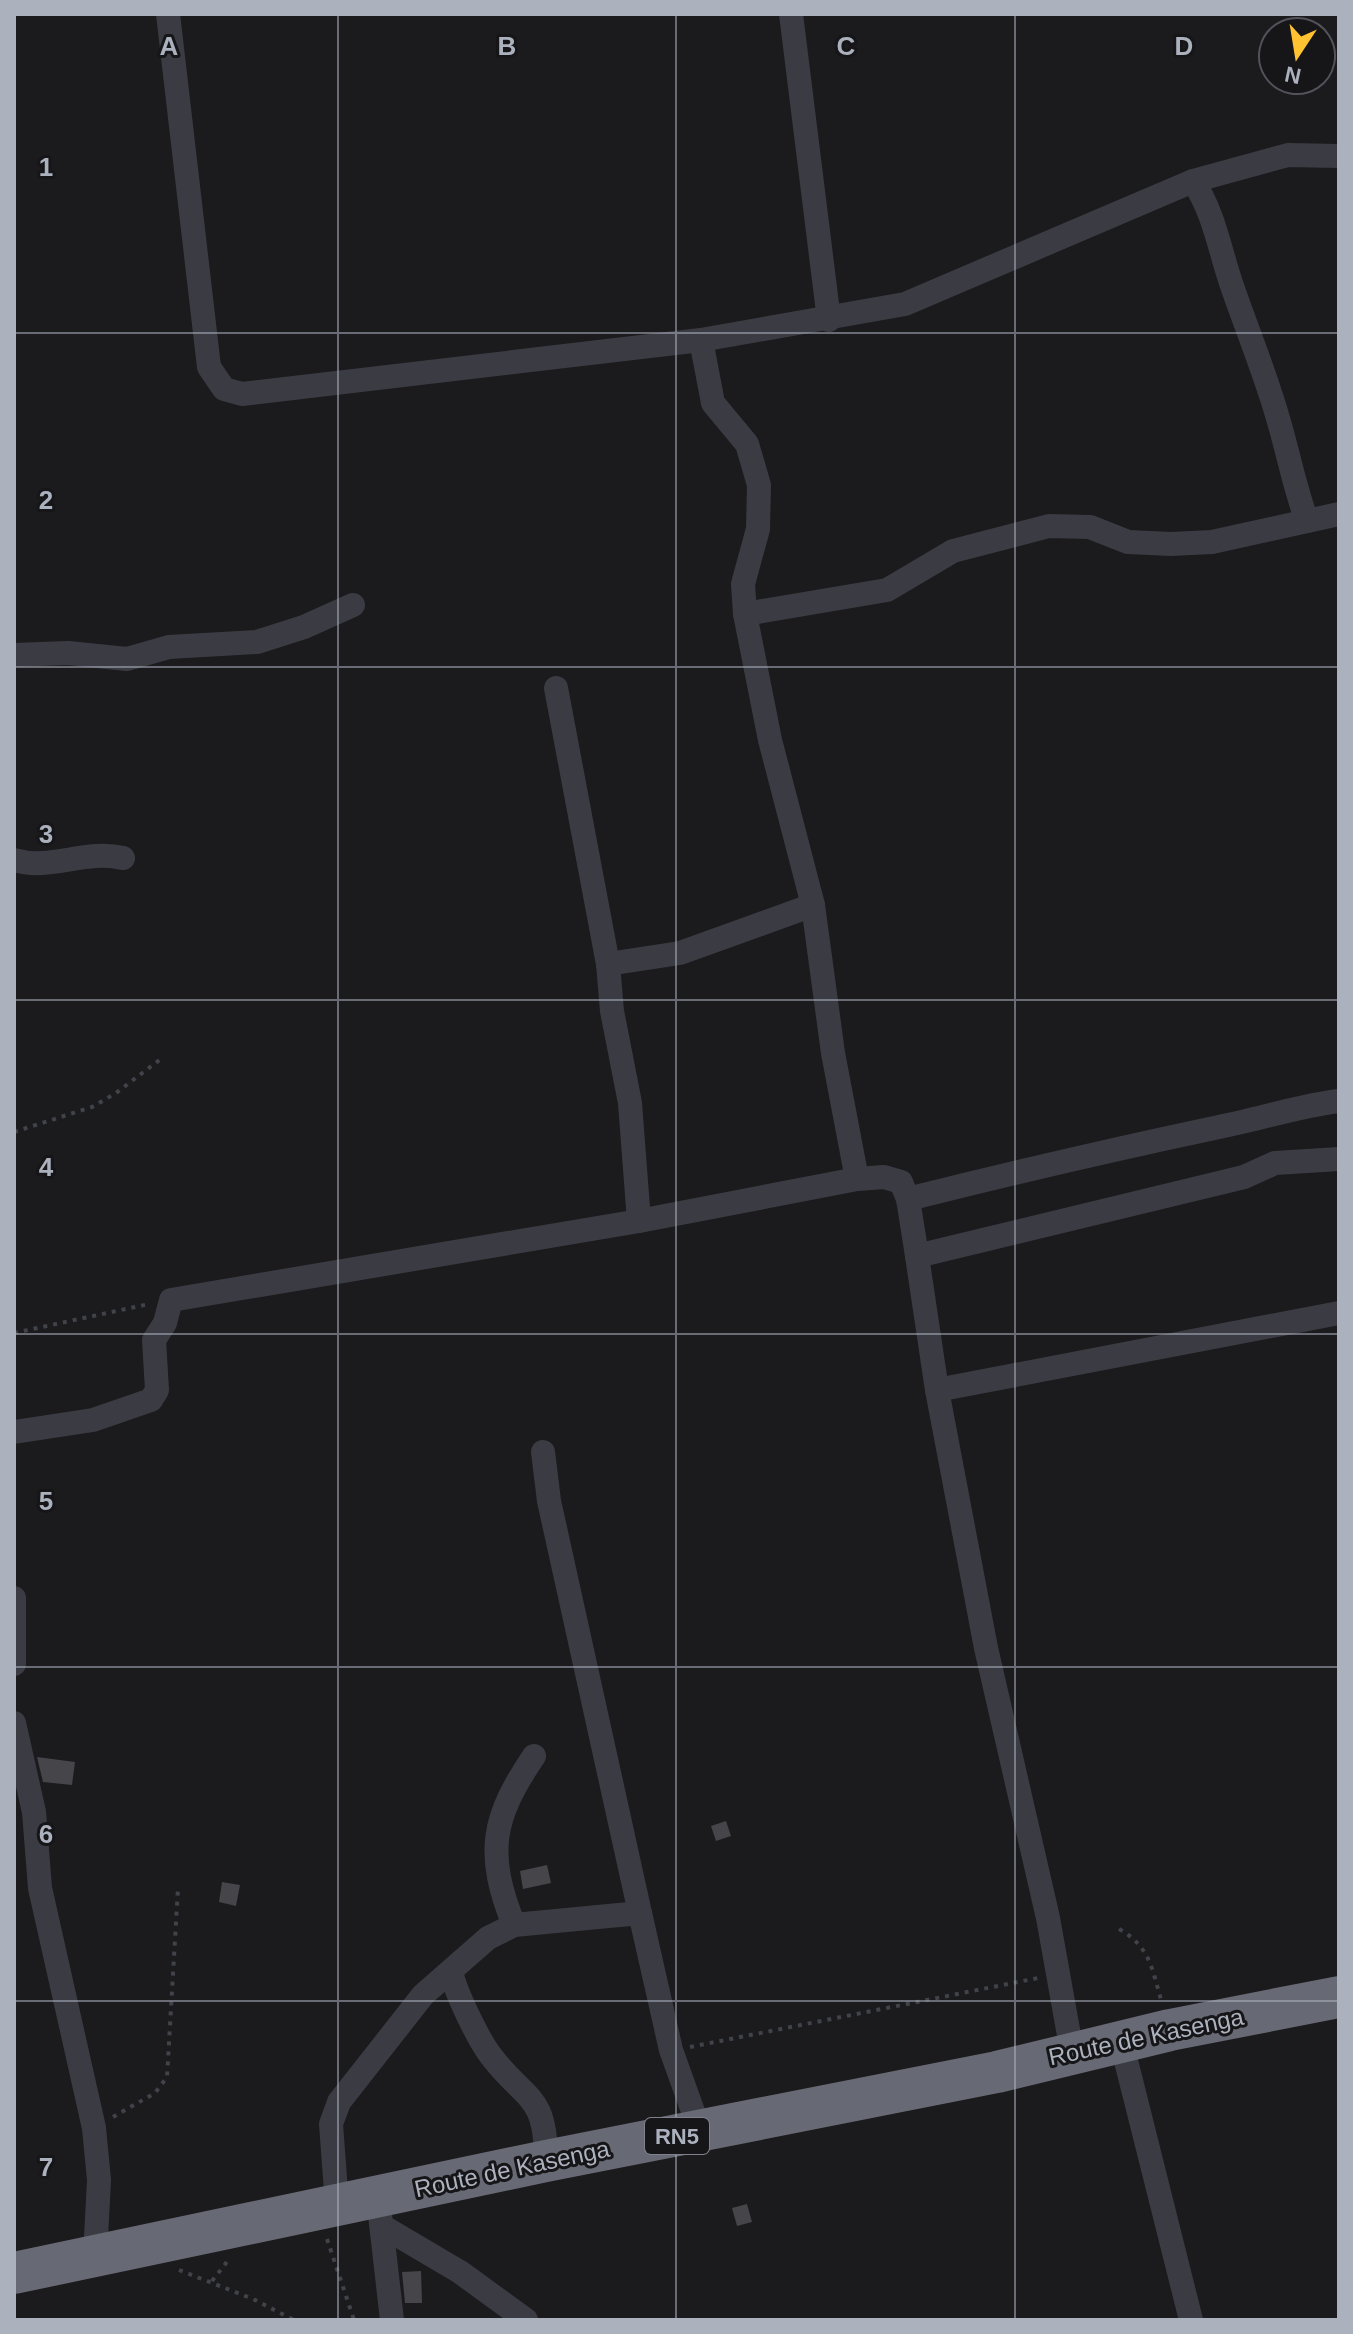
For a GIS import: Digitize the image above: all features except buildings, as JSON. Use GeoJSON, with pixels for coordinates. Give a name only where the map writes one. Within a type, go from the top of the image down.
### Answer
{"type":"FeatureCollection","features":[{"type":"Feature","properties":{"kind":"highway","name":"Route de Kasenga"},"geometry":{"type":"LineString","coordinates":[[14,2273],[351,2209],[546,2161],[997,2072],[1170,2030],[1339,1997]]}},
{"type":"Feature","properties":{"kind":"street"},"geometry":{"type":"LineString","coordinates":[[168,14],[209,367],[224,389],[242,394],[701,340],[829,320],[905,304],[1193,181],[1288,155],[1339,156]]}},
{"type":"Feature","properties":{"kind":"street"},"geometry":{"type":"LineString","coordinates":[[791,14],[829,320]]}},
{"type":"Feature","properties":{"kind":"street"},"geometry":{"type":"LineString","coordinates":[[1193,181],[1219,234],[1307,521]]}},
{"type":"Feature","properties":{"kind":"street"},"geometry":{"type":"LineString","coordinates":[[701,340],[713,403],[747,444],[759,485],[758,529],[743,584],[745,614],[770,740],[813,905],[833,1053],[857,1179]]}},
{"type":"Feature","properties":{"kind":"street"},"geometry":{"type":"LineString","coordinates":[[745,614],[887,590],[953,551],[1049,526],[1090,527],[1128,542],[1171,544],[1212,542],[1339,514]]}},
{"type":"Feature","properties":{"kind":"street"},"geometry":{"type":"LineString","coordinates":[[14,655],[68,653],[127,659],[169,647],[257,642],[285,634],[353,605]]}},
{"type":"Feature","properties":{"kind":"street"},"geometry":{"type":"LineString","coordinates":[[556,688],[608,964],[612,1011],[632,1117],[639,1221]]}},
{"type":"Feature","properties":{"kind":"street"},"geometry":{"type":"LineString","coordinates":[[14,860],[47,865],[79,855],[104,854],[123,858]]}},
{"type":"Feature","properties":{"kind":"street"},"geometry":{"type":"LineString","coordinates":[[608,964],[680,953],[813,905]]}},
{"type":"Feature","properties":{"kind":"street"},"geometry":{"type":"LineString","coordinates":[[908,1199],[1040,1165],[1227,1126],[1303,1105],[1339,1101]]}},
{"type":"Feature","properties":{"kind":"street"},"geometry":{"type":"LineString","coordinates":[[917,1256],[1244,1177],[1275,1163],[1339,1159]]}},
{"type":"Feature","properties":{"kind":"street"},"geometry":{"type":"LineString","coordinates":[[14,1432],[93,1420],[151,1400],[157,1390],[154,1340],[165,1323],[171,1300],[639,1221],[857,1179],[893,1178],[901,1182],[908,1199],[937,1390],[986,1648],[1025,1811],[1072,2052]]}},
{"type":"Feature","properties":{"kind":"street"},"geometry":{"type":"LineString","coordinates":[[937,1390],[1339,1313]]}},
{"type":"Feature","properties":{"kind":"street"},"geometry":{"type":"LineString","coordinates":[[543,1452],[549,1501],[671,2050],[700,2131]]}},
{"type":"Feature","properties":{"kind":"street"},"geometry":{"type":"LineString","coordinates":[[14,1598],[14,1664]]}},
{"type":"Feature","properties":{"kind":"street"},"geometry":{"type":"LineString","coordinates":[[14,1723],[34,1812],[40,1888],[94,2128],[99,2180],[114,2253]]}},
{"type":"Feature","properties":{"kind":"street"},"geometry":{"type":"LineString","coordinates":[[514,1925],[503,1898],[496,1836],[502,1809],[534,1756]]}},
{"type":"Feature","properties":{"kind":"street"},"geometry":{"type":"LineString","coordinates":[[392,2320],[351,2209],[331,2124],[339,2102],[423,1995],[488,1938],[514,1925],[640,1913]]}},
{"type":"Feature","properties":{"kind":"street"},"geometry":{"type":"LineString","coordinates":[[451,1972],[454,1987],[490,2055],[527,2092],[542,2115],[546,2161]]}},
{"type":"Feature","properties":{"kind":"street"},"geometry":{"type":"LineString","coordinates":[[1121,2041],[1191,2320]]}},
{"type":"Feature","properties":{"kind":"street"},"geometry":{"type":"LineString","coordinates":[[351,2209],[460,2272],[526,2320]]}},
{"type":"Feature","properties":{"kind":"path"},"geometry":{"type":"LineString","coordinates":[[14,1132],[92,1107],[162,1058]]}},
{"type":"Feature","properties":{"kind":"path"},"geometry":{"type":"LineString","coordinates":[[14,1333],[171,1300]]}},
{"type":"Feature","properties":{"kind":"path"},"geometry":{"type":"LineString","coordinates":[[94,2128],[155,2093],[167,2077],[178,1888]]}},
{"type":"Feature","properties":{"kind":"path"},"geometry":{"type":"LineString","coordinates":[[1119,1929],[1138,1940],[1146,1952],[1170,2030]]}},
{"type":"Feature","properties":{"kind":"path"},"geometry":{"type":"LineString","coordinates":[[671,2050],[1056,1975]]}},
{"type":"Feature","properties":{"kind":"path"},"geometry":{"type":"LineString","coordinates":[[351,2209],[326,2237],[354,2320]]}},
{"type":"Feature","properties":{"kind":"path"},"geometry":{"type":"LineString","coordinates":[[114,2253],[253,2299],[294,2320]]}}]}
